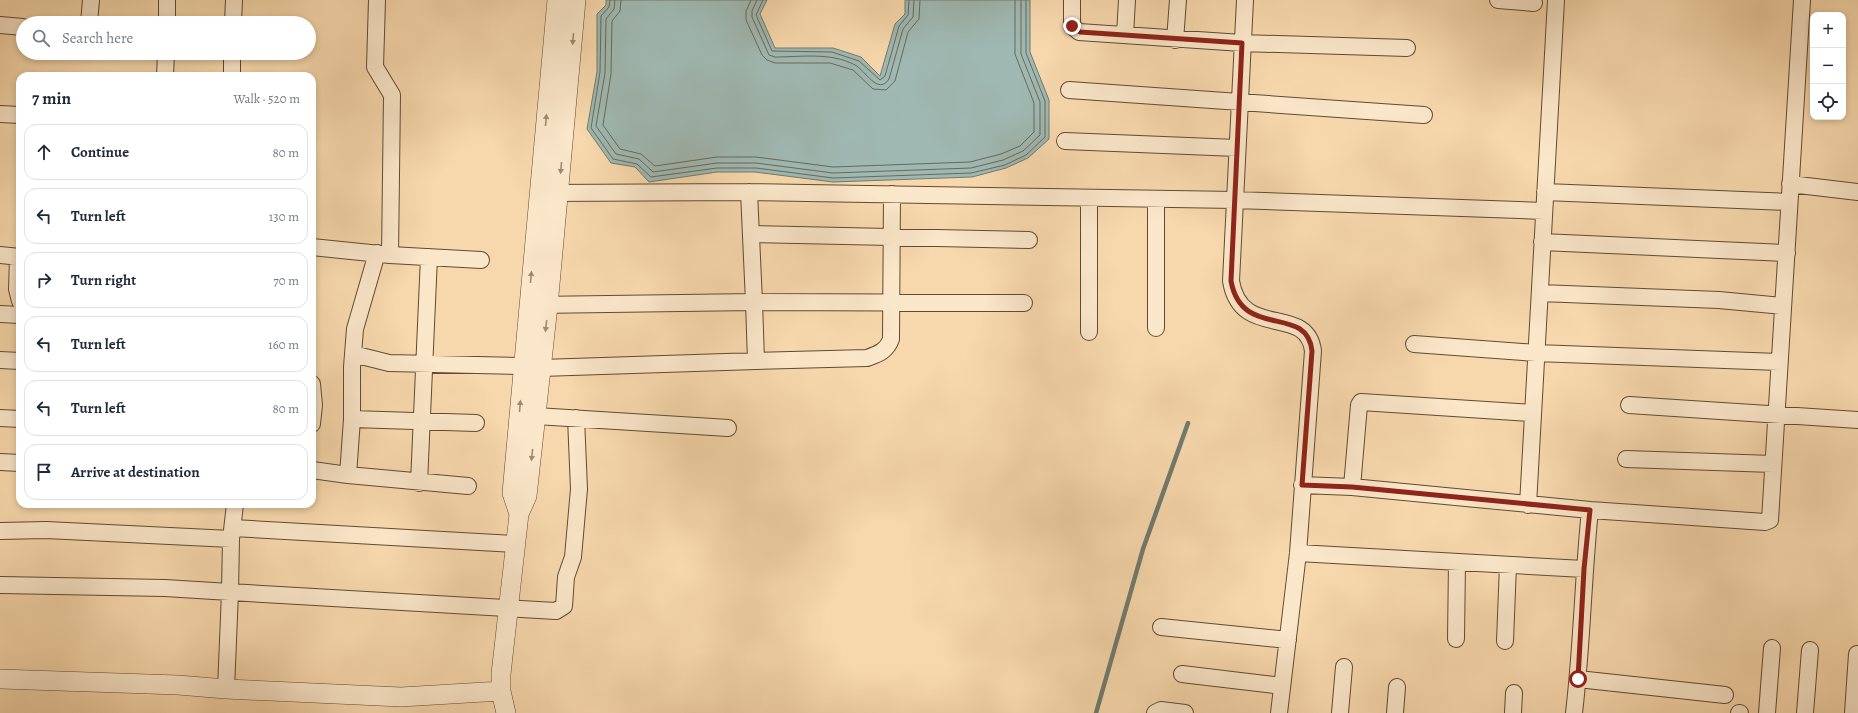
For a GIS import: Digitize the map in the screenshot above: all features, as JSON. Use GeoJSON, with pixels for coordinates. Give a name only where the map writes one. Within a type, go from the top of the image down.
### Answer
{"type":"FeatureCollection","features":[{"type":"Feature","properties":{"kind":"street"},"geometry":{"type":"LineString","coordinates":[[90,16],[91,0]]}},
{"type":"Feature","properties":{"kind":"street"},"geometry":{"type":"LineString","coordinates":[[167,0],[167,16]]}},
{"type":"Feature","properties":{"kind":"street"},"geometry":{"type":"LineString","coordinates":[[233,16],[234,0]]}},
{"type":"Feature","properties":{"kind":"street"},"geometry":{"type":"LineString","coordinates":[[348,475],[352,419],[355,329],[384,254],[392,95],[375,67],[377,0]]}},
{"type":"Feature","properties":{"kind":"street"},"geometry":{"type":"LineString","coordinates":[[506,713],[500,691],[519,514],[527,496],[536,416],[529,305],[557,0]]}},
{"type":"Feature","properties":{"kind":"street"},"geometry":{"type":"LineString","coordinates":[[519,514],[512,493],[532,367],[548,306],[576,0]]}},
{"type":"Feature","properties":{"kind":"street"},"geometry":{"type":"LineString","coordinates":[[1072,0],[1071,22],[1074,30],[1080,32],[1176,40],[1407,48]]}},
{"type":"Feature","properties":{"kind":"street"},"geometry":{"type":"LineString","coordinates":[[1125,35],[1127,0]]}},
{"type":"Feature","properties":{"kind":"street"},"geometry":{"type":"LineString","coordinates":[[1176,40],[1178,0]]}},
{"type":"Feature","properties":{"kind":"street"},"geometry":{"type":"LineString","coordinates":[[1245,0],[1231,281],[1239,303],[1251,314],[1258,318],[1285,322],[1293,325],[1308,336],[1312,343],[1298,553],[1279,713]]}},
{"type":"Feature","properties":{"kind":"street"},"geometry":{"type":"LineString","coordinates":[[1498,0],[1534,3]]}},
{"type":"Feature","properties":{"kind":"street"},"geometry":{"type":"LineString","coordinates":[[1528,505],[1556,0]]}},
{"type":"Feature","properties":{"kind":"street"},"geometry":{"type":"LineString","coordinates":[[1302,485],[1352,487],[1590,510],[1768,522],[1770,520],[1802,0]]}},
{"type":"Feature","properties":{"kind":"street"},"geometry":{"type":"LineString","coordinates":[[0,25],[16,26]]}},
{"type":"Feature","properties":{"kind":"street"},"geometry":{"type":"LineString","coordinates":[[165,72],[166,60]]}},
{"type":"Feature","properties":{"kind":"street"},"geometry":{"type":"LineString","coordinates":[[232,60],[232,72]]}},
{"type":"Feature","properties":{"kind":"street"},"geometry":{"type":"LineString","coordinates":[[1069,90],[1424,115]]}},
{"type":"Feature","properties":{"kind":"street"},"geometry":{"type":"LineString","coordinates":[[0,114],[16,115]]}},
{"type":"Feature","properties":{"kind":"street"},"geometry":{"type":"LineString","coordinates":[[1065,141],[1237,148]]}},
{"type":"Feature","properties":{"kind":"street"},"geometry":{"type":"LineString","coordinates":[[1790,184],[1858,192]]}},
{"type":"Feature","properties":{"kind":"street"},"geometry":{"type":"LineString","coordinates":[[539,192],[749,192],[1235,200],[1544,210]]}},
{"type":"Feature","properties":{"kind":"street"},"geometry":{"type":"LineString","coordinates":[[749,192],[756,361]]}},
{"type":"Feature","properties":{"kind":"street"},"geometry":{"type":"LineString","coordinates":[[1545,192],[1789,202]]}},
{"type":"Feature","properties":{"kind":"street"},"geometry":{"type":"LineString","coordinates":[[353,354],[389,363],[532,367],[867,358],[884,351],[889,345],[891,339],[890,238],[892,194]]}},
{"type":"Feature","properties":{"kind":"street"},"geometry":{"type":"LineString","coordinates":[[1089,198],[1089,332]]}},
{"type":"Feature","properties":{"kind":"street"},"geometry":{"type":"LineString","coordinates":[[1156,199],[1156,328]]}},
{"type":"Feature","properties":{"kind":"street"},"geometry":{"type":"LineString","coordinates":[[751,234],[1029,240]]}},
{"type":"Feature","properties":{"kind":"street"},"geometry":{"type":"LineString","coordinates":[[1542,242],[1786,253]]}},
{"type":"Feature","properties":{"kind":"street"},"geometry":{"type":"LineString","coordinates":[[316,247],[384,254],[481,260]]}},
{"type":"Feature","properties":{"kind":"street"},"geometry":{"type":"LineString","coordinates":[[0,255],[16,257]]}},
{"type":"Feature","properties":{"kind":"street"},"geometry":{"type":"LineString","coordinates":[[419,483],[423,363],[429,257]]}},
{"type":"Feature","properties":{"kind":"street"},"geometry":{"type":"LineString","coordinates":[[1540,293],[1719,300],[1783,306]]}},
{"type":"Feature","properties":{"kind":"street"},"geometry":{"type":"LineString","coordinates":[[529,305],[548,306],[754,302],[1024,303]]}},
{"type":"Feature","properties":{"kind":"street"},"geometry":{"type":"LineString","coordinates":[[0,314],[16,315]]}},
{"type":"Feature","properties":{"kind":"street"},"geometry":{"type":"LineString","coordinates":[[1414,344],[1536,352],[1779,362]]}},
{"type":"Feature","properties":{"kind":"street"},"geometry":{"type":"LineString","coordinates":[[0,360],[16,361]]}},
{"type":"Feature","properties":{"kind":"street"},"geometry":{"type":"LineString","coordinates":[[1352,487],[1359,405],[1361,402],[1532,414]]}},
{"type":"Feature","properties":{"kind":"street"},"geometry":{"type":"LineString","coordinates":[[1629,405],[1776,413],[1858,420]]}},
{"type":"Feature","properties":{"kind":"street"},"geometry":{"type":"LineString","coordinates":[[536,416],[728,428]]}},
{"type":"Feature","properties":{"kind":"street"},"geometry":{"type":"LineString","coordinates":[[0,418],[16,419]]}},
{"type":"Feature","properties":{"kind":"street"},"geometry":{"type":"LineString","coordinates":[[0,585],[165,588],[556,611],[564,606],[564,583],[573,557],[580,489],[576,418]]}},
{"type":"Feature","properties":{"kind":"street"},"geometry":{"type":"LineString","coordinates":[[352,419],[421,420],[476,423]]}},
{"type":"Feature","properties":{"kind":"street"},"geometry":{"type":"LineString","coordinates":[[1626,459],[1773,464]]}},
{"type":"Feature","properties":{"kind":"street"},"geometry":{"type":"LineString","coordinates":[[0,462],[16,463]]}},
{"type":"Feature","properties":{"kind":"street"},"geometry":{"type":"LineString","coordinates":[[316,471],[419,483],[468,486]]}},
{"type":"Feature","properties":{"kind":"street"},"geometry":{"type":"LineString","coordinates":[[226,689],[232,533],[235,508]]}},
{"type":"Feature","properties":{"kind":"street"},"geometry":{"type":"LineString","coordinates":[[1574,713],[1578,679],[1584,569],[1590,510]]}},
{"type":"Feature","properties":{"kind":"street"},"geometry":{"type":"LineString","coordinates":[[0,531],[46,530],[232,533],[516,544]]}},
{"type":"Feature","properties":{"kind":"street"},"geometry":{"type":"LineString","coordinates":[[1298,553],[1584,569]]}},
{"type":"Feature","properties":{"kind":"street"},"geometry":{"type":"LineString","coordinates":[[1456,639],[1457,562]]}},
{"type":"Feature","properties":{"kind":"street"},"geometry":{"type":"LineString","coordinates":[[1505,641],[1508,565]]}},
{"type":"Feature","properties":{"kind":"street"},"geometry":{"type":"LineString","coordinates":[[1161,627],[1288,640]]}},
{"type":"Feature","properties":{"kind":"street"},"geometry":{"type":"LineString","coordinates":[[1767,713],[1772,648]]}},
{"type":"Feature","properties":{"kind":"street"},"geometry":{"type":"LineString","coordinates":[[1805,713],[1810,650]]}},
{"type":"Feature","properties":{"kind":"street"},"geometry":{"type":"LineString","coordinates":[[1853,713],[1857,654]]}},
{"type":"Feature","properties":{"kind":"street"},"geometry":{"type":"LineString","coordinates":[[1340,713],[1344,667]]}},
{"type":"Feature","properties":{"kind":"street"},"geometry":{"type":"LineString","coordinates":[[1182,674],[1282,686]]}},
{"type":"Feature","properties":{"kind":"street"},"geometry":{"type":"LineString","coordinates":[[0,679],[178,685],[226,689],[401,697],[500,691]]}},
{"type":"Feature","properties":{"kind":"street"},"geometry":{"type":"LineString","coordinates":[[1578,679],[1725,695]]}},
{"type":"Feature","properties":{"kind":"street"},"geometry":{"type":"LineString","coordinates":[[1395,713],[1397,687]]}},
{"type":"Feature","properties":{"kind":"street"},"geometry":{"type":"LineString","coordinates":[[1513,713],[1514,693]]}},
{"type":"Feature","properties":{"kind":"street"},"geometry":{"type":"LineString","coordinates":[[1155,713],[1161,710],[1185,713]]}},
{"type":"Feature","properties":{"kind":"water"},"geometry":{"type":"Polygon","coordinates":[[[606,0],[767,0],[760,14],[775,48],[833,48],[861,57],[880,76],[895,24],[905,14],[905,0],[1030,0],[1030,52],[1049,100],[1049,139],[1028,158],[1006,168],[972,177],[833,182],[755,172],[717,172],[649,182],[635,167],[611,163],[587,129],[597,72],[597,14],[606,5],[606,0]]]}},
{"type":"Feature","properties":{"kind":"waterway"},"geometry":{"type":"LineString","coordinates":[[1096,713],[1143,549],[1188,423]]}},
{"type":"Feature","properties":{"kind":"route"},"geometry":{"type":"LineString","coordinates":[[1072,26],[1074,30],[1080,32],[1176,40],[1242,43],[1231,281],[1232,289],[1239,303],[1251,314],[1265,320],[1274,320],[1293,325],[1308,336],[1312,343],[1302,485],[1352,487],[1590,510],[1584,569],[1578,679]]}}]}
